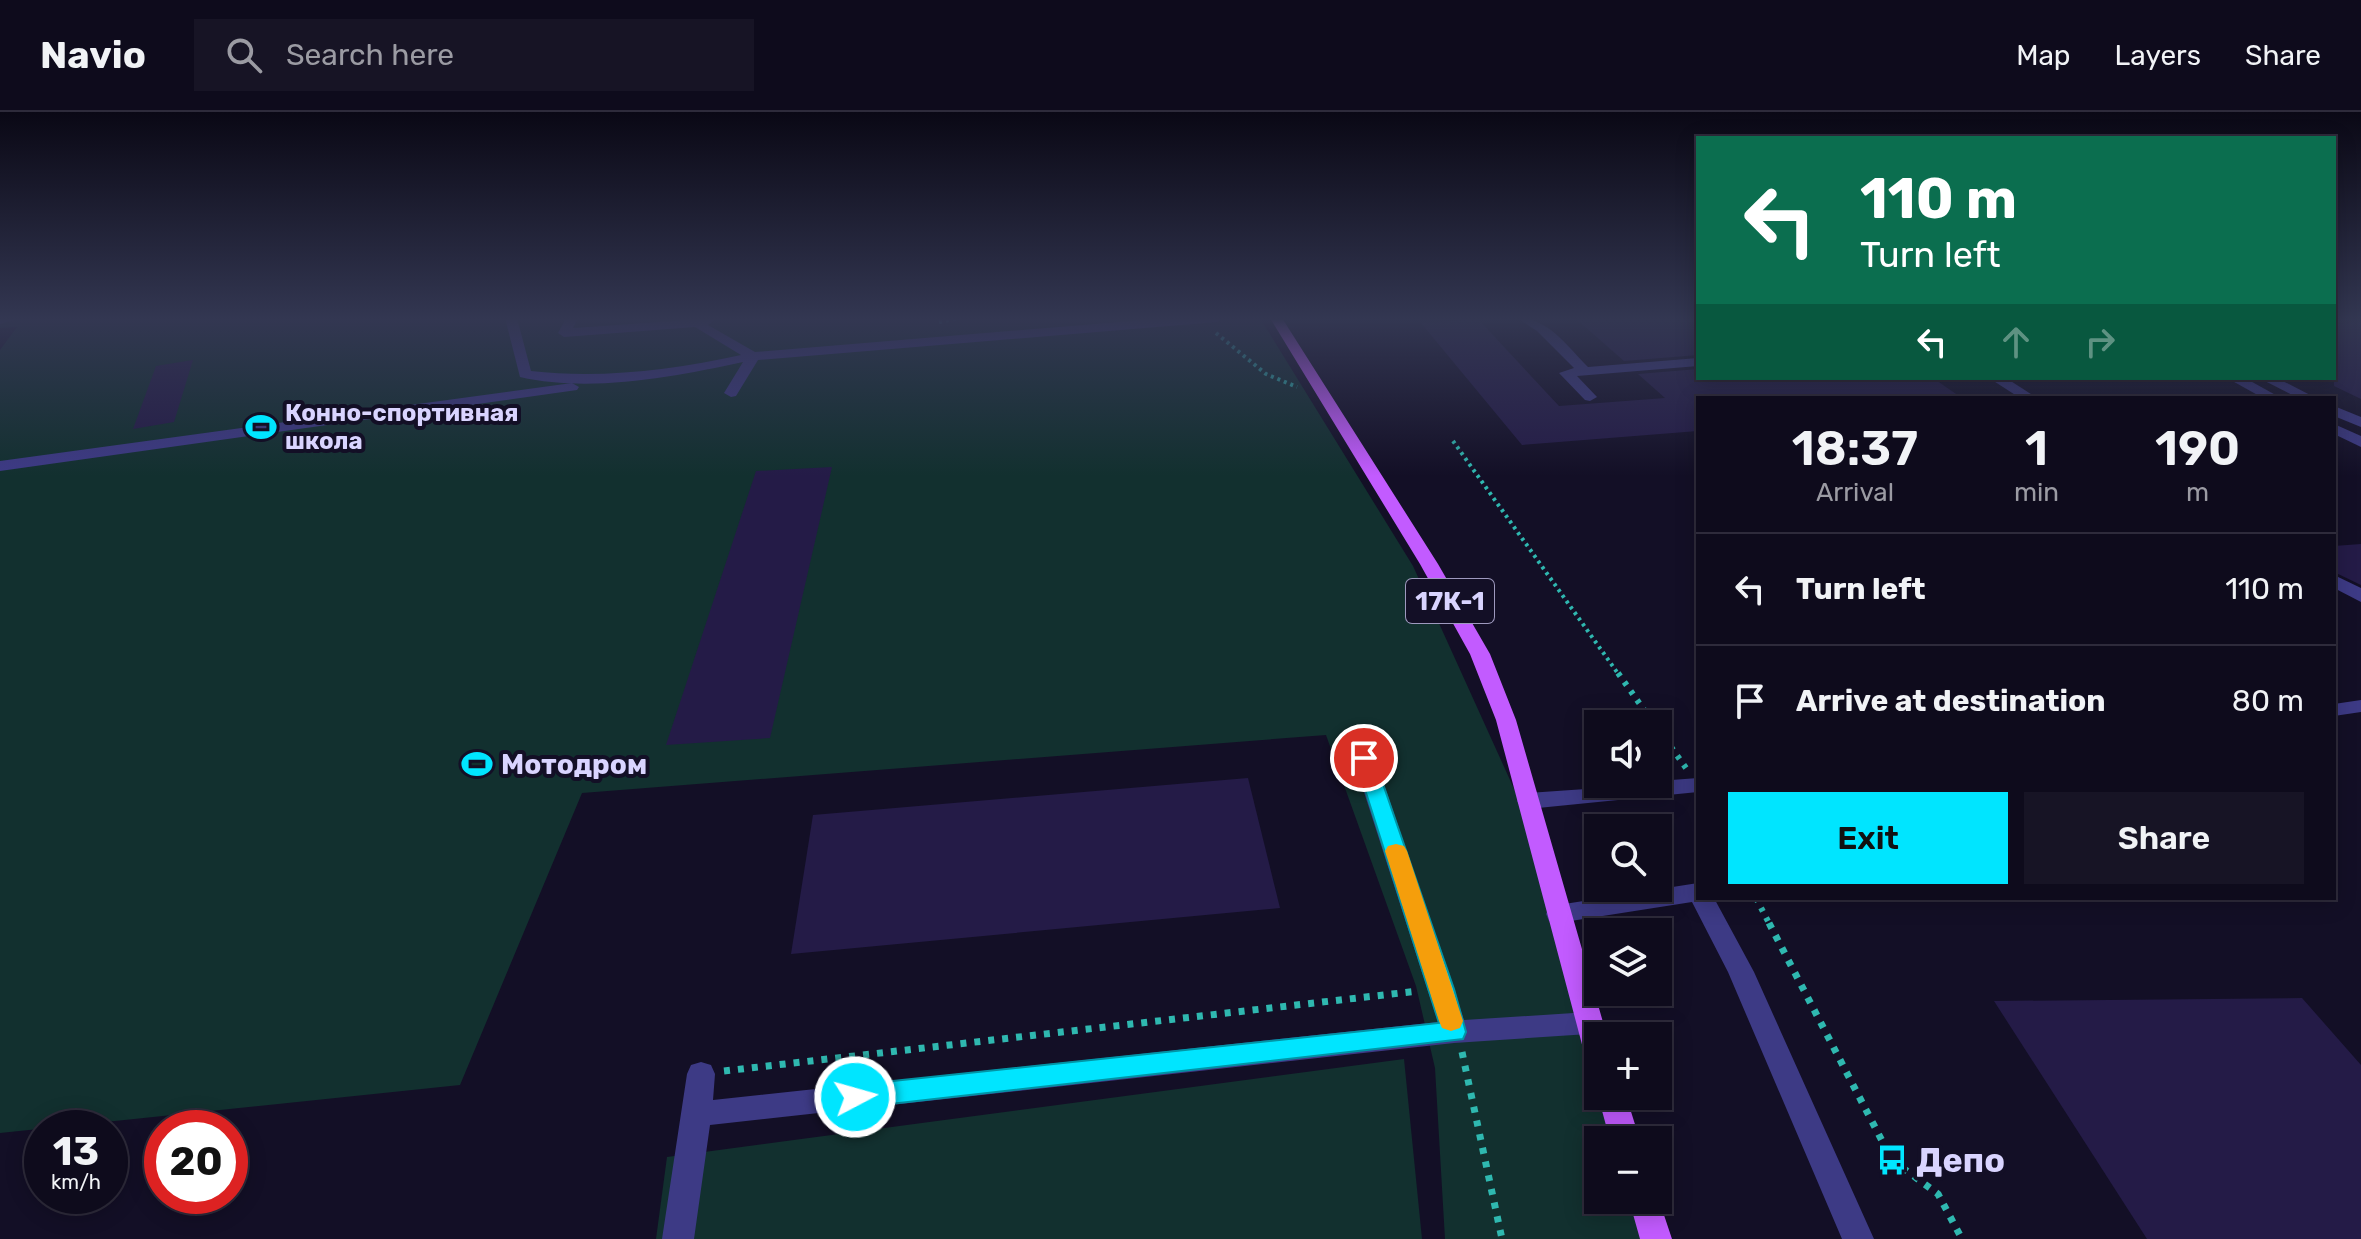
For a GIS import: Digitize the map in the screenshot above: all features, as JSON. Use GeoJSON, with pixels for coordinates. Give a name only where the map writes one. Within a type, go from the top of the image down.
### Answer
{"type":"FeatureCollection","features":[{"type":"Feature","properties":{"kind":"main road","name":"17К-1"},"geometry":{"type":"LineString","coordinates":[[1308,371],[1429,564],[1480,654],[1506,720],[1589,1022]]}},
{"type":"Feature","properties":{"kind":"main road"},"geometry":{"type":"LineString","coordinates":[[1648,1214],[1656,1239]]}},
{"type":"Feature","properties":{"kind":"lane"},"geometry":{"type":"LineString","coordinates":[[524,371],[525,374],[565,379],[675,373]]}},
{"type":"Feature","properties":{"kind":"lane"},"geometry":{"type":"LineString","coordinates":[[0,466],[686,371]]}},
{"type":"Feature","properties":{"kind":"lane"},"geometry":{"type":"LineString","coordinates":[[731,393],[744,371]]}},
{"type":"Feature","properties":{"kind":"lane"},"geometry":{"type":"LineString","coordinates":[[1589,371],[1566,373],[1590,397]]}},
{"type":"Feature","properties":{"kind":"lane"},"geometry":{"type":"LineString","coordinates":[[1999,380],[2027,396]]}},
{"type":"Feature","properties":{"kind":"lane"},"geometry":{"type":"LineString","coordinates":[[2238,380],[2270,396]]}},
{"type":"Feature","properties":{"kind":"lane"},"geometry":{"type":"LineString","coordinates":[[2270,380],[2305,396]]}},
{"type":"Feature","properties":{"kind":"lane"},"geometry":{"type":"LineString","coordinates":[[2336,411],[2361,423]]}},
{"type":"Feature","properties":{"kind":"lane"},"geometry":{"type":"LineString","coordinates":[[2336,429],[2361,442]]}},
{"type":"Feature","properties":{"kind":"lane"},"geometry":{"type":"LineString","coordinates":[[2336,581],[2361,596]]}},
{"type":"Feature","properties":{"kind":"lane"},"geometry":{"type":"LineString","coordinates":[[2336,710],[2361,706]]}},
{"type":"Feature","properties":{"kind":"lane"},"geometry":{"type":"LineString","coordinates":[[1364,758],[1454,1032]]}},
{"type":"Feature","properties":{"kind":"lane"},"geometry":{"type":"LineString","coordinates":[[1528,801],[1693,779]]}},
{"type":"Feature","properties":{"kind":"lane"},"geometry":{"type":"LineString","coordinates":[[1558,914],[1696,892]]}},
{"type":"Feature","properties":{"kind":"lane"},"geometry":{"type":"LineString","coordinates":[[1703,900],[1741,972],[1858,1239]]}},
{"type":"Feature","properties":{"kind":"lane"},"geometry":{"type":"LineString","coordinates":[[697,1114],[1454,1032],[1584,1023]]}},
{"type":"Feature","properties":{"kind":"lane"},"geometry":{"type":"LineString","coordinates":[[678,1239],[701,1074]]}},
{"type":"Feature","properties":{"kind":"path"},"geometry":{"type":"LineString","coordinates":[[1262,371],[1329,405]]}},
{"type":"Feature","properties":{"kind":"path"},"geometry":{"type":"LineString","coordinates":[[1453,441],[1644,710]]}},
{"type":"Feature","properties":{"kind":"path"},"geometry":{"type":"LineString","coordinates":[[1672,749],[1693,779]]}},
{"type":"Feature","properties":{"kind":"path"},"geometry":{"type":"LineString","coordinates":[[1757,900],[1892,1160],[1938,1194],[1962,1239]]}},
{"type":"Feature","properties":{"kind":"path"},"geometry":{"type":"LineString","coordinates":[[701,1074],[1442,989]]}},
{"type":"Feature","properties":{"kind":"path"},"geometry":{"type":"LineString","coordinates":[[1466,1064],[1502,1239]]}},
{"type":"Feature","properties":{"kind":"green space","name":"Мотодром"},"geometry":{"type":"Polygon","coordinates":[[[0,371],[1292,371],[1413,566],[1520,802],[1584,1028],[1584,1110],[1604,1110],[1610,1126],[1584,1126],[1584,1214],[1638,1214],[1645,1239],[1445,1239],[1435,1068],[1416,986],[1326,735],[582,793],[460,1085],[220,1110],[144,1110],[144,1118],[128,1120],[128,1110],[24,1110],[24,1130],[0,1133],[0,371]]]}},
{"type":"Feature","properties":{"kind":"green space"},"geometry":{"type":"Polygon","coordinates":[[[1404,1059],[1422,1239],[656,1239],[667,1157],[1404,1059]]]}},
{"type":"Feature","properties":{"kind":"building"},"geometry":{"type":"Polygon","coordinates":[[[154,371],[190,371],[174,422],[133,429],[154,371]]]}},
{"type":"Feature","properties":{"kind":"building"},"geometry":{"type":"Polygon","coordinates":[[[1460,371],[1526,371],[1559,406],[1665,398],[1638,374],[1679,371],[1696,371],[1696,380],[1936,380],[1959,396],[1696,396],[1696,431],[1522,445],[1460,371]]]}},
{"type":"Feature","properties":{"kind":"building"},"geometry":{"type":"Polygon","coordinates":[[[2336,371],[2361,371],[2361,399],[2334,386],[2336,371]]]}},
{"type":"Feature","properties":{"kind":"building"},"geometry":{"type":"Polygon","coordinates":[[[832,467],[770,738],[666,745],[756,471],[832,467]]]}},
{"type":"Feature","properties":{"kind":"building"},"geometry":{"type":"Polygon","coordinates":[[[2361,544],[2361,585],[2336,573],[2336,546],[2361,544]]]}},
{"type":"Feature","properties":{"kind":"building"},"geometry":{"type":"Polygon","coordinates":[[[1248,778],[1280,908],[791,954],[813,815],[1248,778]]]}},
{"type":"Feature","properties":{"kind":"building"},"geometry":{"type":"Polygon","coordinates":[[[2302,998],[2361,1065],[2361,1239],[2147,1239],[1994,1001],[2302,998]]]}},
{"type":"Feature","properties":{"kind":"slow traffic"},"geometry":{"type":"LineString","coordinates":[[1396,851],[1451,1021]]}},
{"type":"Feature","properties":{"kind":"place","name":"Конно-спортивная школа"},"geometry":{"type":"Point","coordinates":[261,427]}},
{"type":"Feature","properties":{"kind":"place","name":"Мотодром"},"geometry":{"type":"Point","coordinates":[477,764]}},
{"type":"Feature","properties":{"kind":"place","name":"Депо"},"geometry":{"type":"Point","coordinates":[1892,1160]}},
{"type":"Feature","properties":{"kind":"route"},"geometry":{"type":"LineString","coordinates":[[855,1097],[1454,1032],[1364,758]]}}]}
